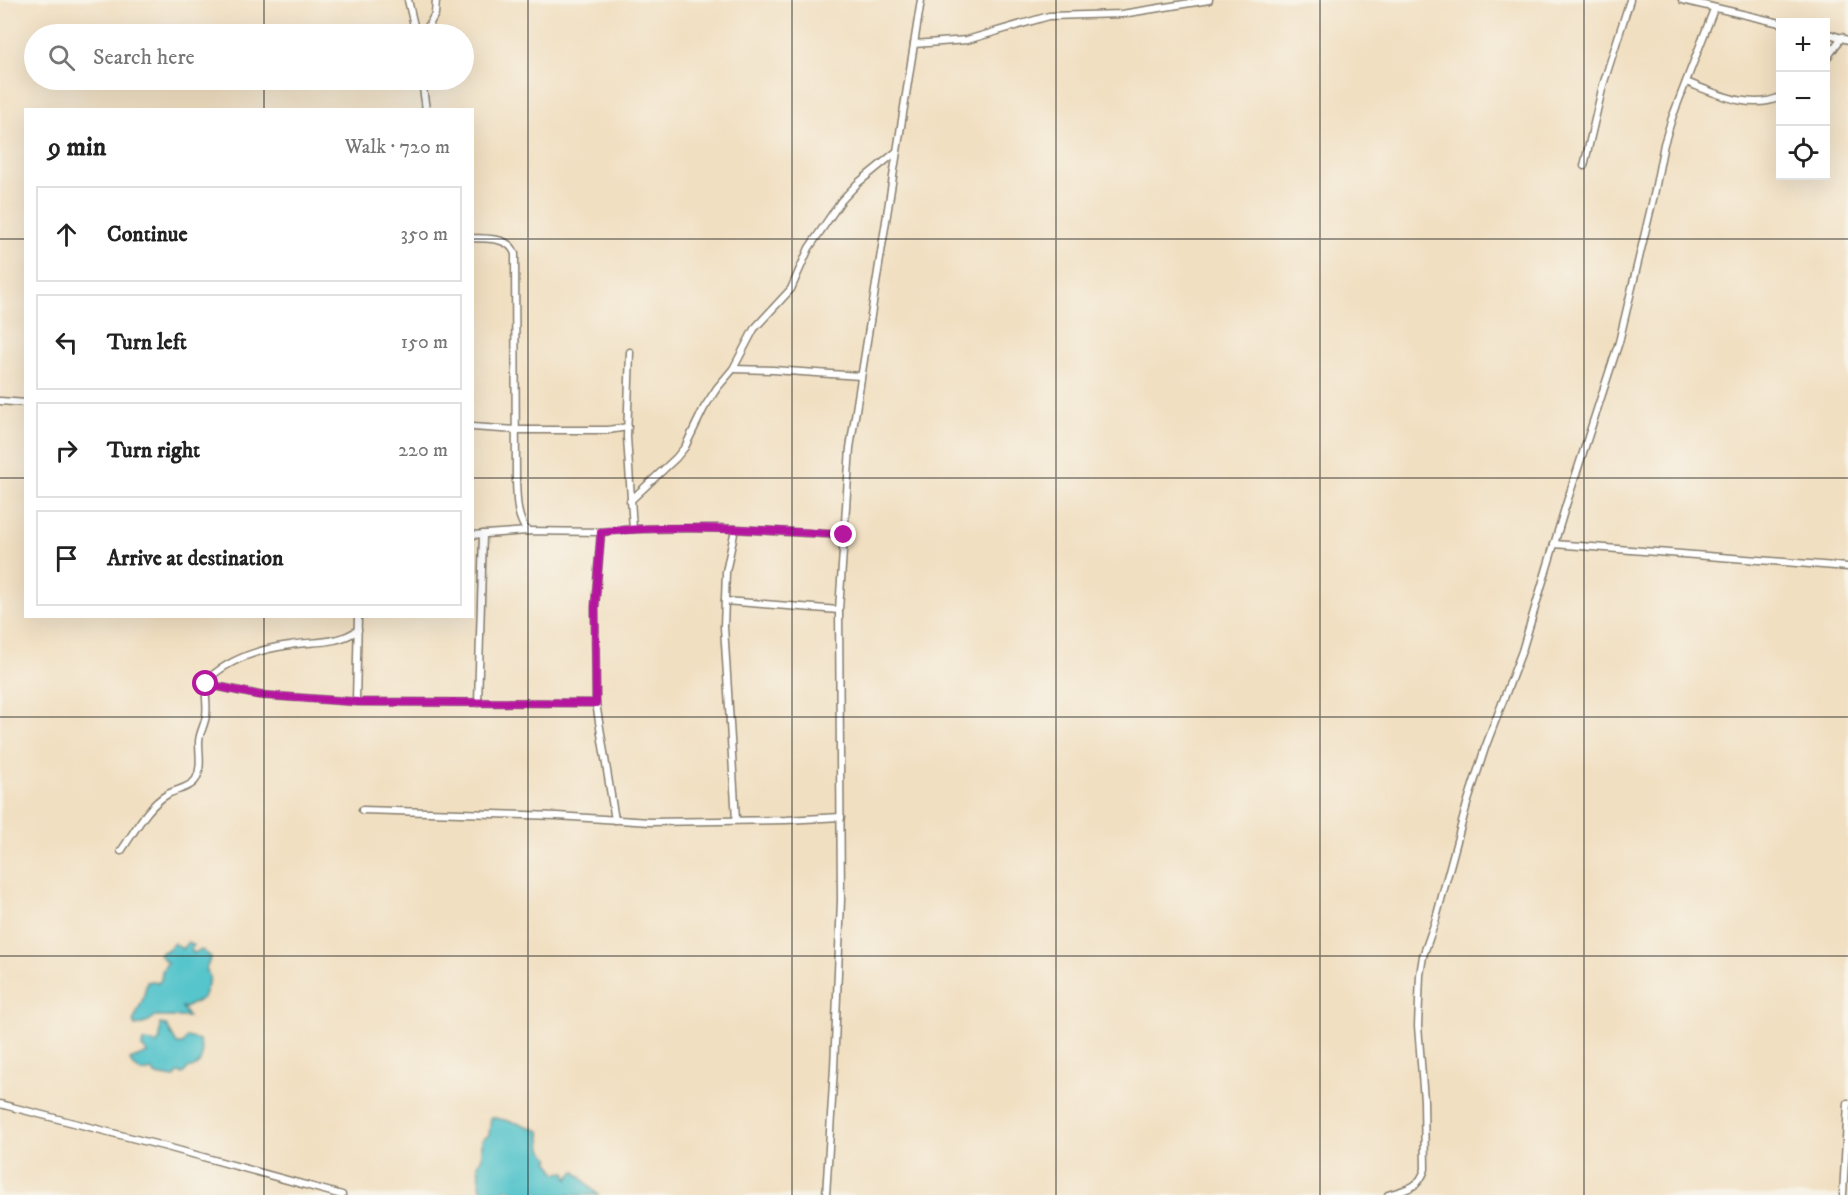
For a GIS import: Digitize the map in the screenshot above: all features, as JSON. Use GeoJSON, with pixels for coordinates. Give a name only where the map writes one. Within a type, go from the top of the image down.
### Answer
{"type":"FeatureCollection","features":[{"type":"Feature","properties":{"kind":"street"},"geometry":{"type":"LineString","coordinates":[[408,0],[414,24]]}},
{"type":"Feature","properties":{"kind":"street"},"geometry":{"type":"LineString","coordinates":[[430,24],[435,14],[436,0]]}},
{"type":"Feature","properties":{"kind":"street"},"geometry":{"type":"LineString","coordinates":[[825,1195],[834,1068],[841,900],[839,610],[850,448],[921,0]]}},
{"type":"Feature","properties":{"kind":"street"},"geometry":{"type":"LineString","coordinates":[[914,44],[967,40],[1049,16],[1115,15],[1209,0]]}},
{"type":"Feature","properties":{"kind":"street"},"geometry":{"type":"LineString","coordinates":[[1584,166],[1603,85],[1630,0]]}},
{"type":"Feature","properties":{"kind":"street"},"geometry":{"type":"LineString","coordinates":[[1682,0],[1776,22]]}},
{"type":"Feature","properties":{"kind":"street"},"geometry":{"type":"LineString","coordinates":[[1388,1195],[1414,1186],[1422,1180],[1425,1169],[1424,1100],[1418,1026],[1420,975],[1424,956],[1467,804],[1485,748],[1522,651],[1619,342],[1664,144],[1714,9]]}},
{"type":"Feature","properties":{"kind":"street"},"geometry":{"type":"LineString","coordinates":[[1830,34],[1845,39],[1830,55]]}},
{"type":"Feature","properties":{"kind":"street"},"geometry":{"type":"LineString","coordinates":[[1686,82],[1721,95],[1754,103],[1776,99]]}},
{"type":"Feature","properties":{"kind":"street"},"geometry":{"type":"LineString","coordinates":[[423,90],[426,108]]}},
{"type":"Feature","properties":{"kind":"street"},"geometry":{"type":"LineString","coordinates":[[630,501],[685,447],[717,388],[733,369],[754,329],[791,289],[809,248],[842,201],[858,183],[896,152]]}},
{"type":"Feature","properties":{"kind":"street"},"geometry":{"type":"LineString","coordinates":[[474,238],[505,242],[513,248],[515,254],[518,511],[527,531]]}},
{"type":"Feature","properties":{"kind":"street"},"geometry":{"type":"LineString","coordinates":[[630,352],[628,427],[633,529]]}},
{"type":"Feature","properties":{"kind":"street"},"geometry":{"type":"LineString","coordinates":[[733,369],[860,376]]}},
{"type":"Feature","properties":{"kind":"street"},"geometry":{"type":"LineString","coordinates":[[0,400],[24,403]]}},
{"type":"Feature","properties":{"kind":"street"},"geometry":{"type":"LineString","coordinates":[[474,427],[516,430],[608,430],[628,427]]}},
{"type":"Feature","properties":{"kind":"street"},"geometry":{"type":"LineString","coordinates":[[474,535],[527,531],[735,529],[844,535]]}},
{"type":"Feature","properties":{"kind":"street"},"geometry":{"type":"LineString","coordinates":[[735,529],[726,572],[724,627],[736,820]]}},
{"type":"Feature","properties":{"kind":"street"},"geometry":{"type":"LineString","coordinates":[[601,532],[595,607],[596,703],[615,820]]}},
{"type":"Feature","properties":{"kind":"street"},"geometry":{"type":"LineString","coordinates":[[478,703],[483,534]]}},
{"type":"Feature","properties":{"kind":"street"},"geometry":{"type":"LineString","coordinates":[[1554,544],[1848,567]]}},
{"type":"Feature","properties":{"kind":"street"},"geometry":{"type":"LineString","coordinates":[[725,601],[839,610]]}},
{"type":"Feature","properties":{"kind":"street"},"geometry":{"type":"LineString","coordinates":[[356,701],[358,618]]}},
{"type":"Feature","properties":{"kind":"street"},"geometry":{"type":"LineString","coordinates":[[121,851],[149,810],[160,799],[196,780],[199,771],[200,735],[207,713],[206,684],[211,676],[240,658],[290,645],[318,644],[349,636],[358,630]]}},
{"type":"Feature","properties":{"kind":"street"},"geometry":{"type":"LineString","coordinates":[[206,684],[258,695],[356,701],[596,703]]}},
{"type":"Feature","properties":{"kind":"street"},"geometry":{"type":"LineString","coordinates":[[362,810],[650,822],[841,817]]}},
{"type":"Feature","properties":{"kind":"street"},"geometry":{"type":"LineString","coordinates":[[1843,1195],[1848,1103]]}},
{"type":"Feature","properties":{"kind":"street"},"geometry":{"type":"LineString","coordinates":[[0,1104],[174,1148],[342,1195]]}},
{"type":"Feature","properties":{"kind":"water"},"geometry":{"type":"Polygon","coordinates":[[[188,942],[194,945],[191,949],[193,953],[202,950],[211,957],[206,969],[210,978],[203,998],[185,1008],[182,1007],[188,1017],[154,1017],[146,1023],[135,1026],[133,1022],[143,999],[147,982],[158,983],[167,963],[159,954],[174,943],[182,949],[188,942]]]}},
{"type":"Feature","properties":{"kind":"water"},"geometry":{"type":"Polygon","coordinates":[[[160,1024],[166,1025],[177,1044],[183,1044],[187,1037],[199,1040],[201,1045],[200,1062],[183,1074],[178,1073],[174,1078],[156,1075],[152,1070],[142,1072],[132,1065],[130,1060],[148,1053],[142,1047],[143,1041],[156,1044],[160,1040],[160,1024]]]}},
{"type":"Feature","properties":{"kind":"water"},"geometry":{"type":"Polygon","coordinates":[[[491,1117],[540,1131],[542,1149],[550,1158],[548,1161],[557,1173],[566,1172],[568,1179],[575,1171],[598,1195],[522,1195],[508,1189],[499,1193],[494,1190],[485,1193],[480,1187],[478,1165],[482,1157],[482,1140],[489,1135],[491,1117]]]}},
{"type":"Feature","properties":{"kind":"route"},"geometry":{"type":"LineString","coordinates":[[206,684],[258,695],[358,702],[596,703],[595,607],[601,532],[633,529],[717,528],[844,535]]}}]}
